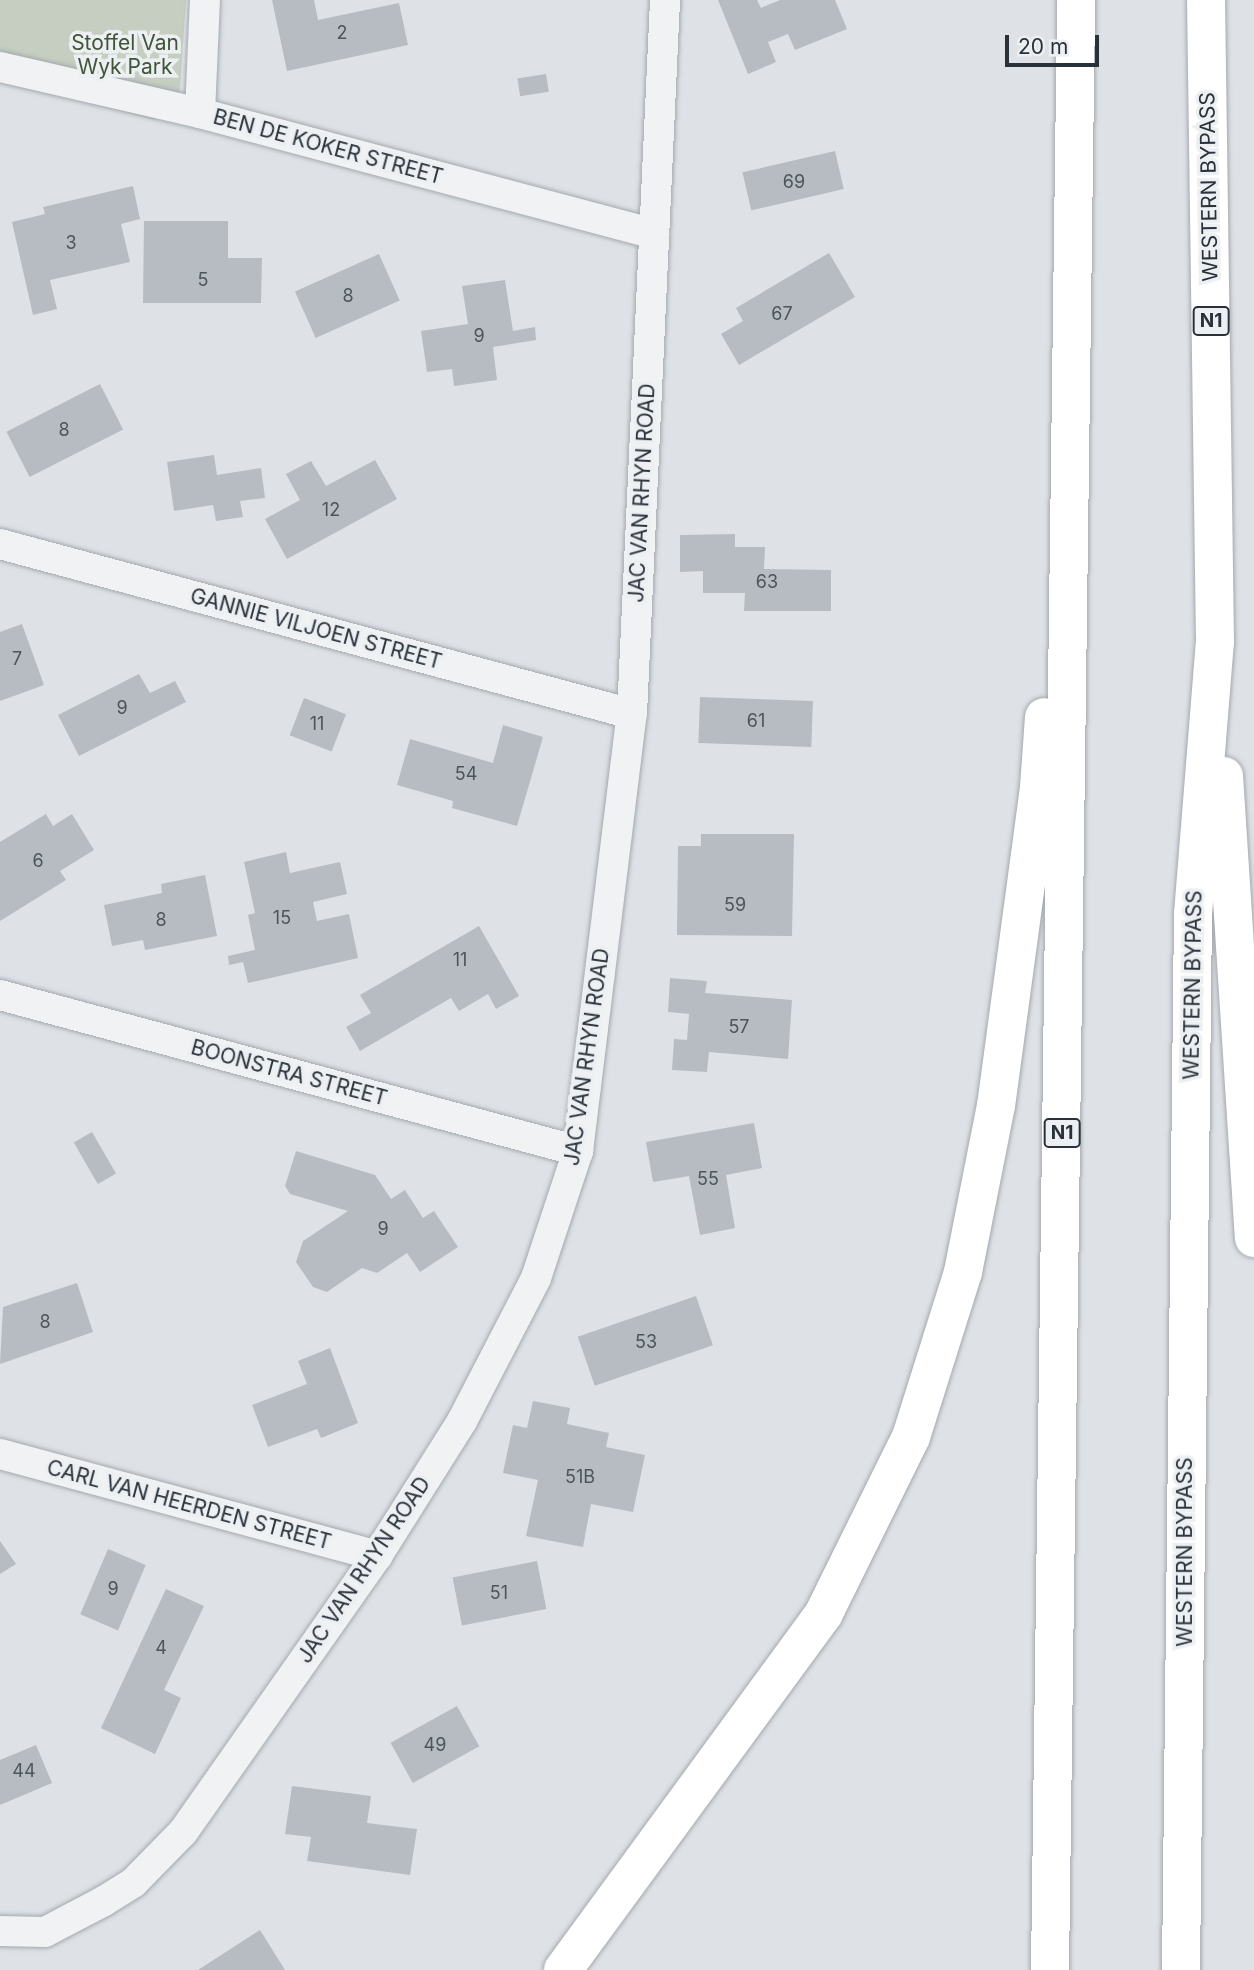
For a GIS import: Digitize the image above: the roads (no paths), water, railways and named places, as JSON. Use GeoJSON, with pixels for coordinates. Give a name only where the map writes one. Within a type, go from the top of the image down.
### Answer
{"type":"FeatureCollection","features":[{"type":"Feature","properties":{"kind":"highway","name":"N1"},"geometry":{"type":"LineString","coordinates":[[1050,1970],[1076,0]]}},
{"type":"Feature","properties":{"kind":"highway","name":"WESTERN BYPASS"},"geometry":{"type":"LineString","coordinates":[[1181,1970],[1193,914],[1215,642],[1206,0]]}},
{"type":"Feature","properties":{"kind":"highway"},"geometry":{"type":"LineString","coordinates":[[563,1970],[824,1613],[911,1437],[963,1272],[996,1106],[1039,788],[1074,296]]}},
{"type":"Feature","properties":{"kind":"highway"},"geometry":{"type":"LineString","coordinates":[[1215,642],[1254,1238]]}},
{"type":"Feature","properties":{"kind":"street"},"geometry":{"type":"LineString","coordinates":[[200,113],[205,0]]}},
{"type":"Feature","properties":{"kind":"street","name":"JAC VAN RHYN ROAD"},"geometry":{"type":"LineString","coordinates":[[0,1931],[45,1932],[133,1883],[183,1832],[377,1556],[462,1421],[536,1278],[578,1151],[632,714],[665,0]]}},
{"type":"Feature","properties":{"kind":"street","name":"BEN DE KOKER STREET"},"geometry":{"type":"LineString","coordinates":[[0,67],[200,113],[654,234]]}},
{"type":"Feature","properties":{"kind":"street","name":"GANNIE VILJOEN STREET"},"geometry":{"type":"LineString","coordinates":[[0,544],[632,714]]}},
{"type":"Feature","properties":{"kind":"street","name":"BOONSTRA STREET"},"geometry":{"type":"LineString","coordinates":[[0,995],[578,1151]]}},
{"type":"Feature","properties":{"kind":"street","name":"CARL VAN HEERDEN STREET"},"geometry":{"type":"LineString","coordinates":[[0,1454],[377,1556]]}},
{"type":"Feature","properties":{"kind":"park label","name":"Stoffel Van Wyk Park"},"geometry":{"type":"Point","coordinates":[125,55]}}]}
